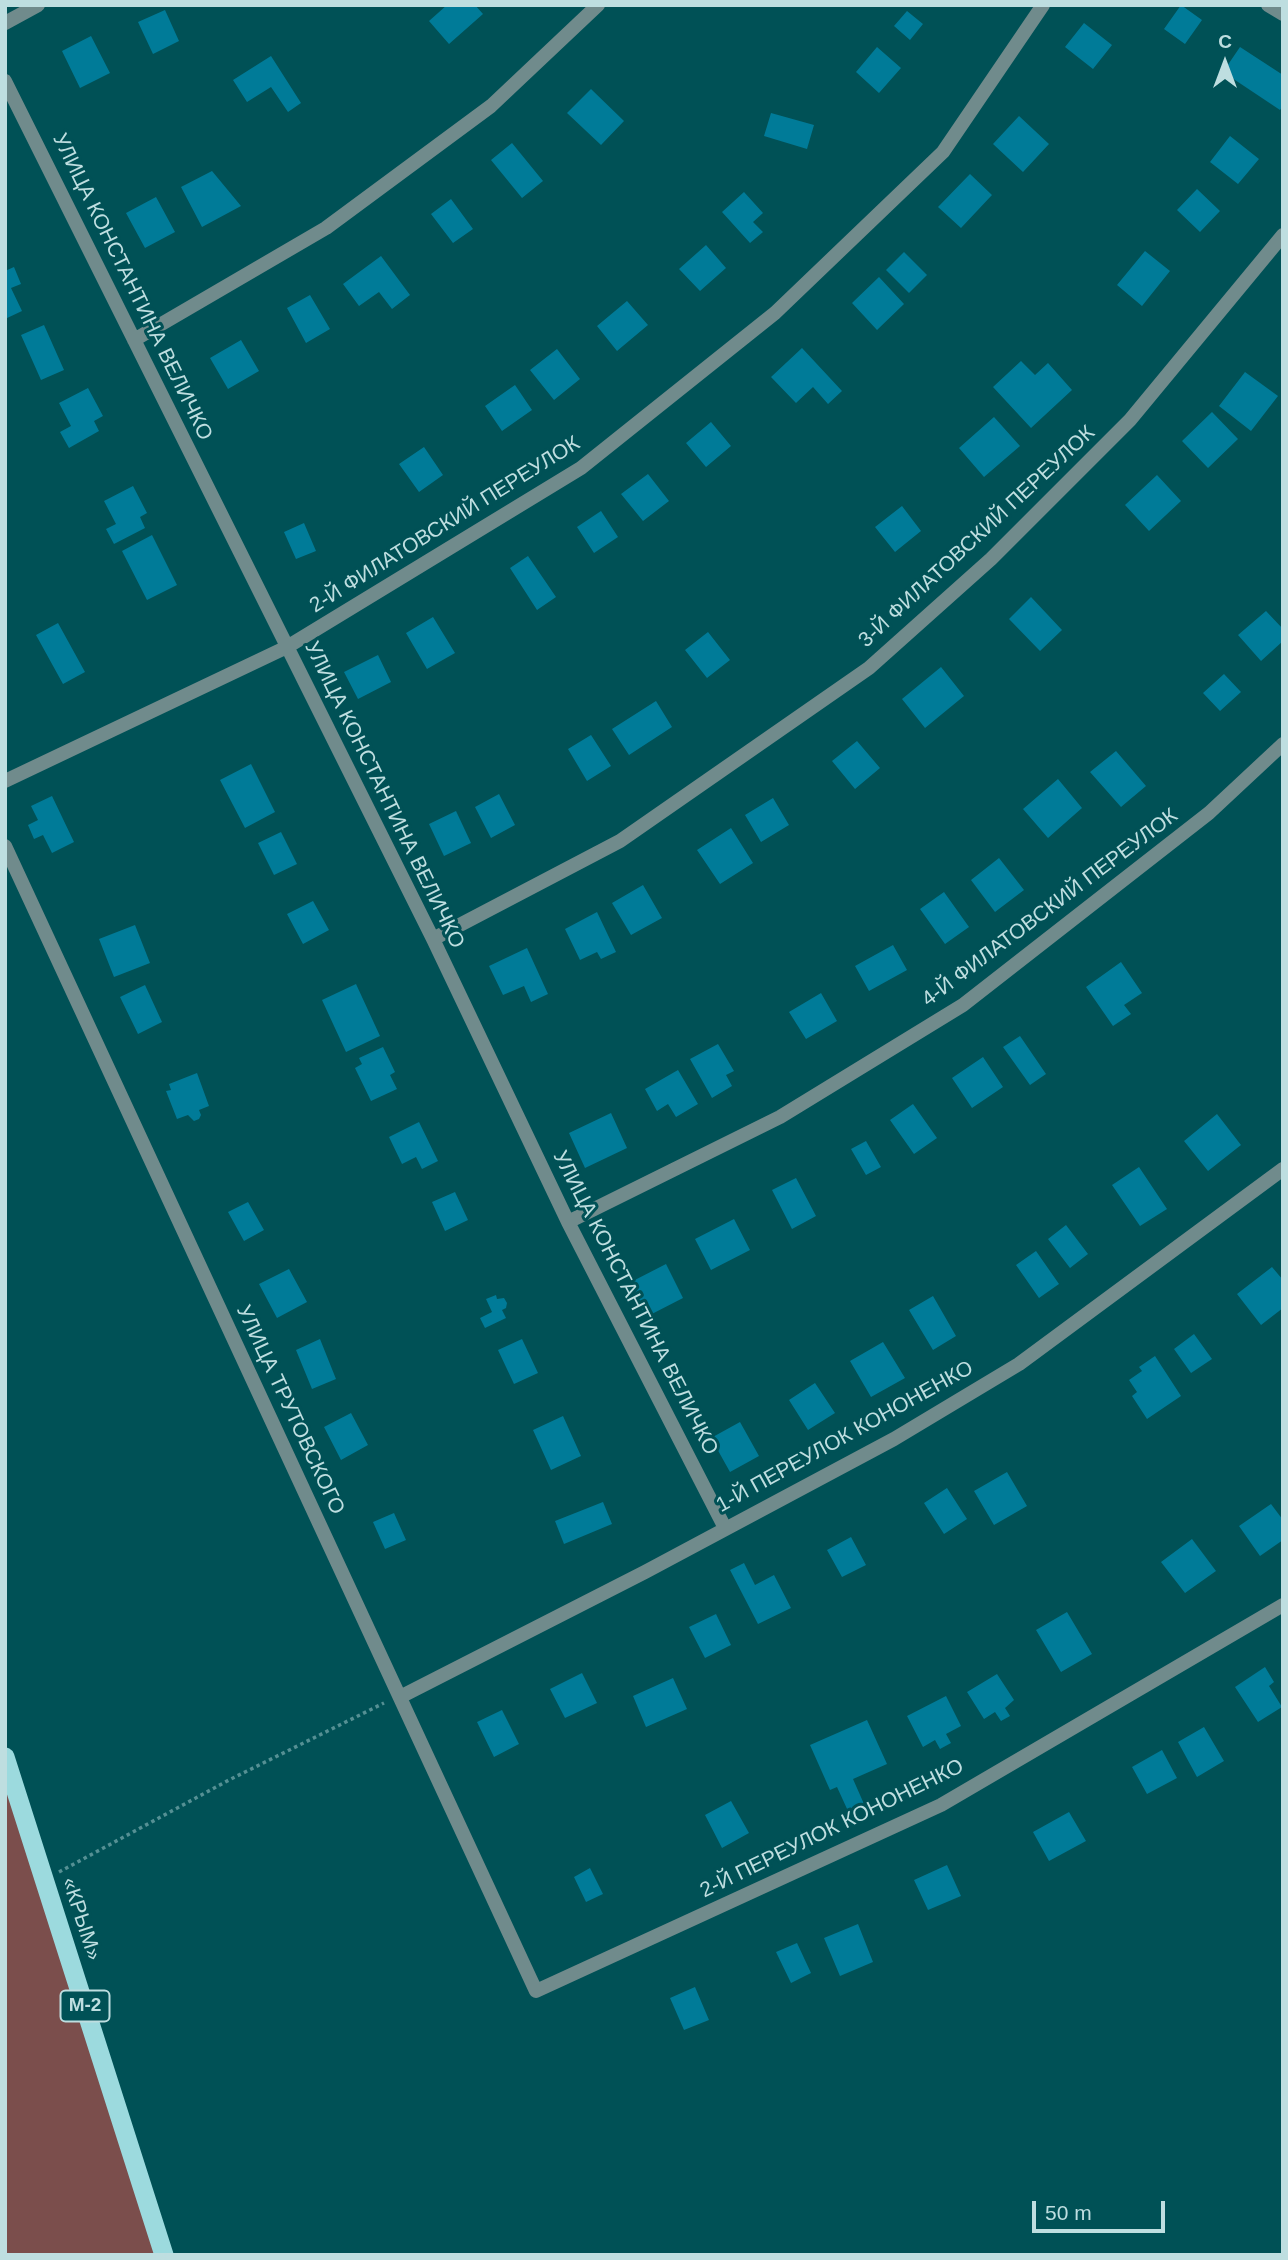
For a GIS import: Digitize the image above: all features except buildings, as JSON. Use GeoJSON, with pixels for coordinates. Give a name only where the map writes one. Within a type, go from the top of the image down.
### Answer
{"type":"FeatureCollection","features":[{"type":"Feature","properties":{"kind":"highway","name":"«КРЫМ»"},"geometry":{"type":"LineString","coordinates":[[5,1757],[164,2255]]}},
{"type":"Feature","properties":{"kind":"street"},"geometry":{"type":"LineString","coordinates":[[5,23],[38,5]]}},
{"type":"Feature","properties":{"kind":"street"},"geometry":{"type":"LineString","coordinates":[[134,340],[326,228],[491,106],[598,5]]}},
{"type":"Feature","properties":{"kind":"street","name":"2-Й ФИЛАТОВСКИЙ ПЕРЕУЛОК"},"geometry":{"type":"LineString","coordinates":[[5,781],[287,647],[581,468],[775,313],[943,152],[1043,5]]}},
{"type":"Feature","properties":{"kind":"street"},"geometry":{"type":"LineString","coordinates":[[1268,5],[1283,14]]}},
{"type":"Feature","properties":{"kind":"street","name":"УЛИЦА КОНСТАНТИНА ВЕЛИЧКО"},"geometry":{"type":"LineString","coordinates":[[5,80],[433,939],[568,1222],[725,1528]]}},
{"type":"Feature","properties":{"kind":"street","name":"3-Й ФИЛАТОВСКИЙ ПЕРЕУЛОК"},"geometry":{"type":"LineString","coordinates":[[433,939],[620,841],[869,668],[991,559],[1130,420],[1283,235]]}},
{"type":"Feature","properties":{"kind":"street","name":"4-Й ФИЛАТОВСКИЙ ПЕРЕУЛОК"},"geometry":{"type":"LineString","coordinates":[[568,1222],[780,1117],[963,1005],[1209,813],[1283,744]]}},
{"type":"Feature","properties":{"kind":"street","name":"УЛИЦА ТРУТОВСКОГО"},"geometry":{"type":"LineString","coordinates":[[5,846],[536,1991]]}},
{"type":"Feature","properties":{"kind":"street","name":"1-Й ПЕРЕУЛОК КОНОНЕНКО"},"geometry":{"type":"LineString","coordinates":[[400,1697],[645,1572],[894,1438],[1019,1364],[1283,1169]]}},
{"type":"Feature","properties":{"kind":"street","name":"2-Й ПЕРЕУЛОК КОНОНЕНКО"},"geometry":{"type":"LineString","coordinates":[[536,1991],[941,1805],[1283,1605]]}},
{"type":"Feature","properties":{"kind":"path"},"geometry":{"type":"LineString","coordinates":[[44,1877],[57,1873],[229,1780],[400,1697]]}},
{"type":"Feature","properties":{"kind":"shaded area"},"geometry":{"type":"Polygon","coordinates":[[[5,1757],[164,2255],[5,2255],[5,1757]]]}}]}
